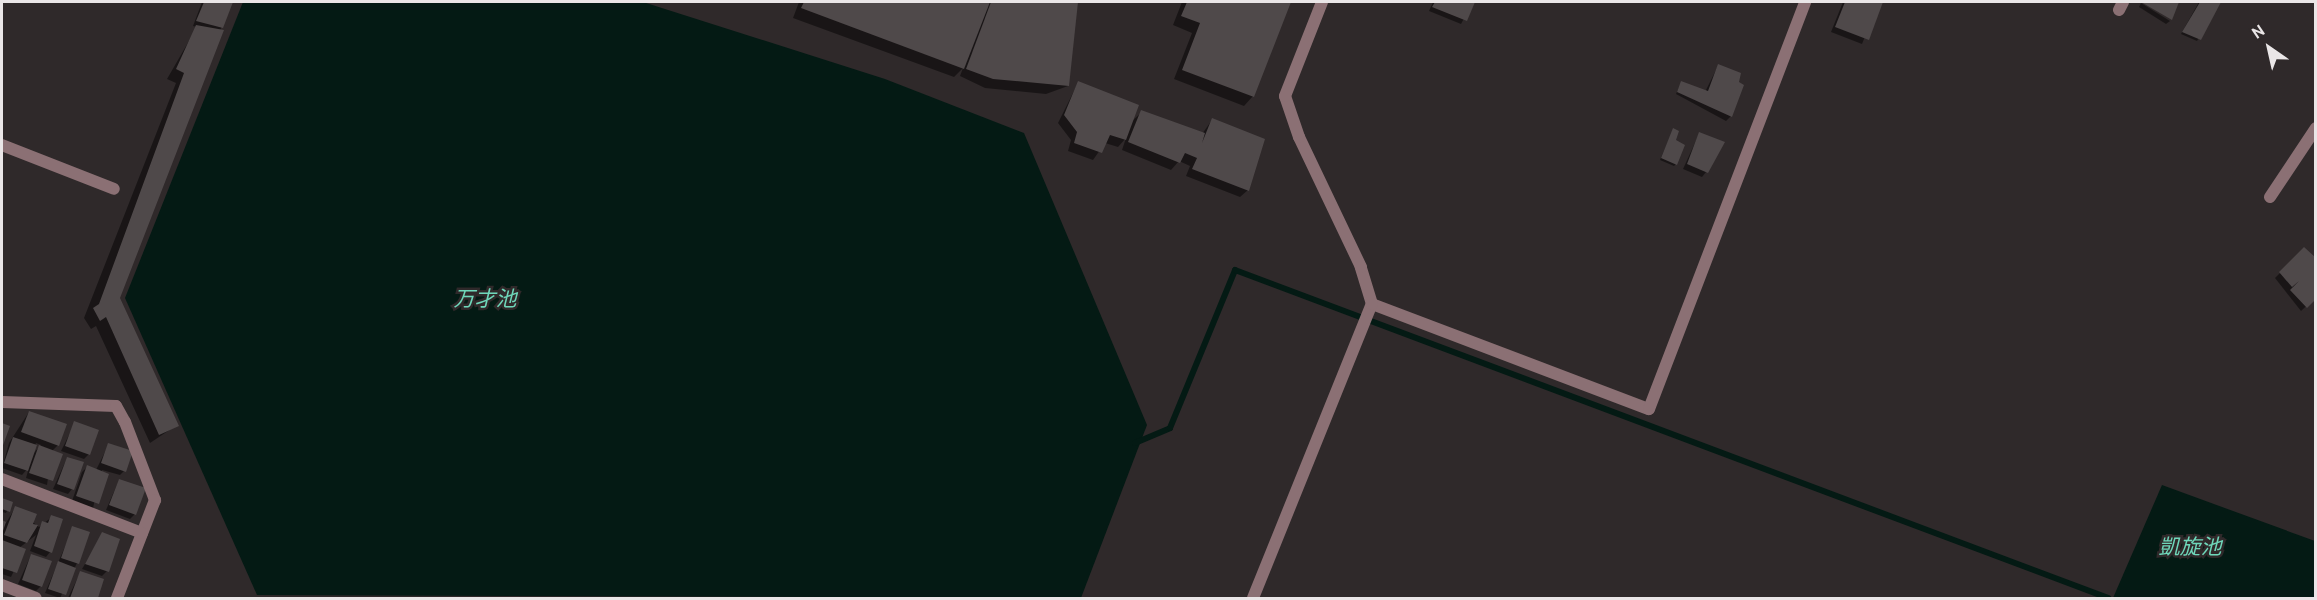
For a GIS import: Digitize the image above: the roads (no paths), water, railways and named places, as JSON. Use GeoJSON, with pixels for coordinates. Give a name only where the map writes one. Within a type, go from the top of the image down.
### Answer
{"type":"FeatureCollection","features":[{"type":"Feature","properties":{"kind":"street"},"geometry":{"type":"LineString","coordinates":[[1253,598],[1372,304],[1361,267],[1285,96],[1322,2]]}},
{"type":"Feature","properties":{"kind":"street"},"geometry":{"type":"LineString","coordinates":[[1372,304],[1649,409],[1805,2]]}},
{"type":"Feature","properties":{"kind":"street"},"geometry":{"type":"LineString","coordinates":[[2270,197],[2316,128]]}},
{"type":"Feature","properties":{"kind":"street"},"geometry":{"type":"LineString","coordinates":[[2,145],[114,189]]}},
{"type":"Feature","properties":{"kind":"street"},"geometry":{"type":"LineString","coordinates":[[2,402],[116,406],[155,500],[117,598]]}},
{"type":"Feature","properties":{"kind":"street"},"geometry":{"type":"LineString","coordinates":[[2,479],[142,532]]}},
{"type":"Feature","properties":{"kind":"street"},"geometry":{"type":"LineString","coordinates":[[2,585],[36,598]]}},
{"type":"Feature","properties":{"kind":"water","name":"万才池"},"geometry":{"type":"Polygon","coordinates":[[[243,2],[643,2],[885,79],[1024,133],[1147,425],[1081,598],[257,595],[125,298],[243,2]]]}},
{"type":"Feature","properties":{"kind":"water","name":"凱旋池"},"geometry":{"type":"Polygon","coordinates":[[[2162,485],[2315,541],[2315,598],[2113,598],[2162,485]]]}},
{"type":"Feature","properties":{"kind":"waterway"},"geometry":{"type":"LineString","coordinates":[[1135,443],[1170,428],[1235,270],[2108,598]]}}]}
